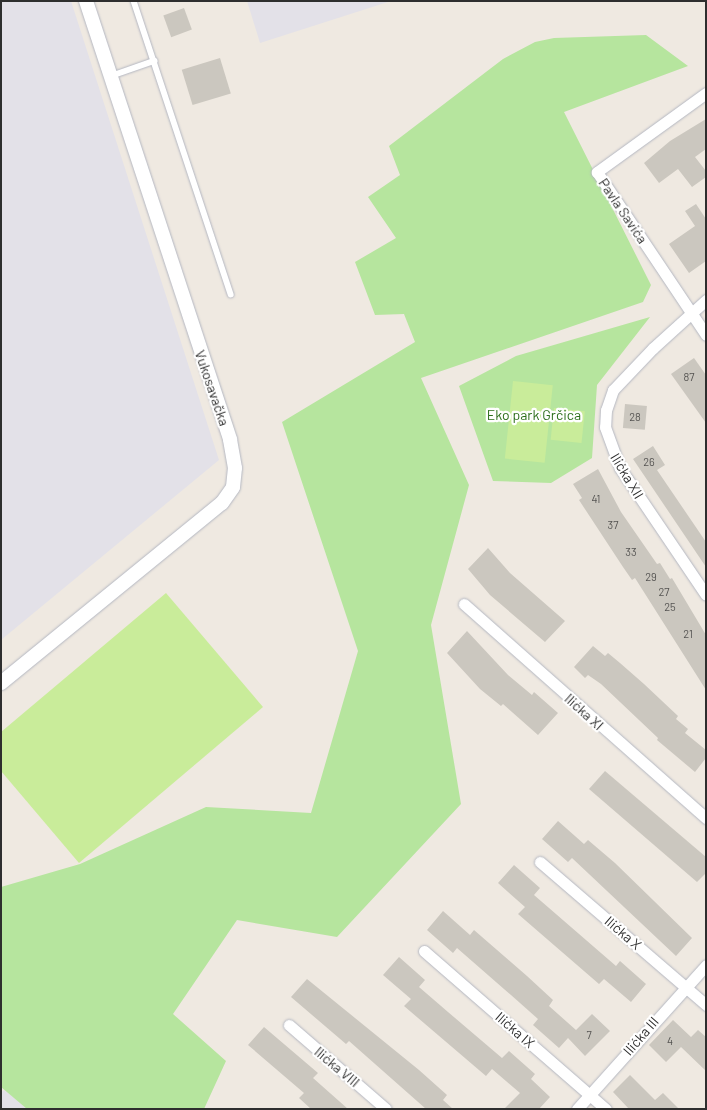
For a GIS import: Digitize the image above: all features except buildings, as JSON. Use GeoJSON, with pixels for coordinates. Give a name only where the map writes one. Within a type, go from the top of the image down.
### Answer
{"type":"FeatureCollection","features":[{"type":"Feature","properties":{"kind":"street","name":"Vukosavačka"},"geometry":{"type":"LineString","coordinates":[[1,684],[222,504],[233,487],[235,468],[230,439],[86,1]]}},
{"type":"Feature","properties":{"kind":"street","name":"Pavla Savića"},"geometry":{"type":"LineString","coordinates":[[706,93],[597,172],[706,335]]}},
{"type":"Feature","properties":{"kind":"street"},"geometry":{"type":"LineString","coordinates":[[690,312],[706,300]]}},
{"type":"Feature","properties":{"kind":"street","name":"Ilićka XII"},"geometry":{"type":"LineString","coordinates":[[690,312],[613,390],[606,410],[605,427],[620,468],[706,595]]}},
{"type":"Feature","properties":{"kind":"street","name":"Ilićka XI"},"geometry":{"type":"LineString","coordinates":[[464,604],[706,818]]}},
{"type":"Feature","properties":{"kind":"street","name":"Ilićka X"},"geometry":{"type":"LineString","coordinates":[[540,862],[706,1005]]}},
{"type":"Feature","properties":{"kind":"street","name":"Ilićka IX"},"geometry":{"type":"LineString","coordinates":[[424,951],[606,1109]]}},
{"type":"Feature","properties":{"kind":"street","name":"Ilićka III"},"geometry":{"type":"LineString","coordinates":[[577,1109],[685,986],[706,965]]}},
{"type":"Feature","properties":{"kind":"street","name":"Ilićka VIII"},"geometry":{"type":"LineString","coordinates":[[289,1025],[386,1109]]}},
{"type":"Feature","properties":{"kind":"lane"},"geometry":{"type":"LineString","coordinates":[[134,1],[231,294]]}},
{"type":"Feature","properties":{"kind":"lane"},"geometry":{"type":"LineString","coordinates":[[110,76],[154,61]]}},
{"type":"Feature","properties":{"kind":"shaded area"},"geometry":{"type":"Polygon","coordinates":[[[1,1],[71,1],[219,460],[1,640],[1,1]]]}},
{"type":"Feature","properties":{"kind":"shaded area"},"geometry":{"type":"Polygon","coordinates":[[[247,1],[391,1],[260,43],[247,1]]]}},
{"type":"Feature","properties":{"kind":"shaded area"},"geometry":{"type":"Polygon","coordinates":[[[5,1090],[27,1109],[1,1109],[1,1092],[5,1090]]]}},
{"type":"Feature","properties":{"kind":"green space"},"geometry":{"type":"Polygon","coordinates":[[[646,35],[688,66],[564,112],[651,285],[643,302],[421,378],[469,485],[431,625],[461,804],[337,937],[237,920],[173,1014],[226,1061],[204,1109],[27,1109],[1,1087],[1,887],[80,864],[206,807],[311,813],[358,651],[282,422],[415,342],[404,314],[375,315],[355,262],[396,238],[368,197],[400,175],[389,146],[503,59],[535,42],[554,38],[646,35]]]}},
{"type":"Feature","properties":{"kind":"green space","name":"Eko park Grčica"},"geometry":{"type":"Polygon","coordinates":[[[650,317],[597,385],[592,458],[551,483],[493,481],[459,386],[516,356],[650,317]]]}},
{"type":"Feature","properties":{"kind":"green space"},"geometry":{"type":"Polygon","coordinates":[[[513,381],[553,385],[545,463],[505,459],[513,381]]]}},
{"type":"Feature","properties":{"kind":"green space"},"geometry":{"type":"Polygon","coordinates":[[[554,408],[585,411],[581,443],[551,440],[554,408]]]}},
{"type":"Feature","properties":{"kind":"green space"},"geometry":{"type":"Polygon","coordinates":[[[166,593],[263,707],[79,863],[1,771],[1,732],[166,593]]]}}]}
